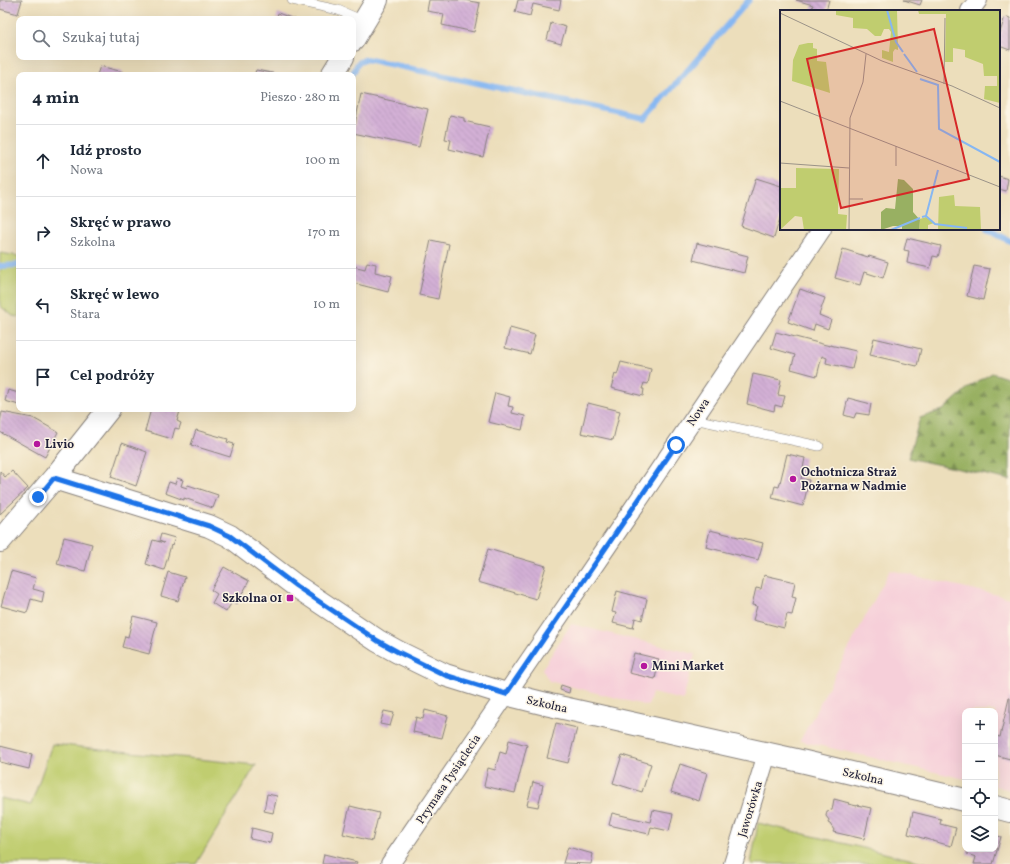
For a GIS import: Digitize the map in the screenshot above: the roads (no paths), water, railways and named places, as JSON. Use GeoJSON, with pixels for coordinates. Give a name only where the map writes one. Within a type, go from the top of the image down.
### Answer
{"type":"FeatureCollection","features":[{"type":"Feature","properties":{"kind":"street"},"geometry":{"type":"LineString","coordinates":[[356,35],[376,0]]}},
{"type":"Feature","properties":{"kind":"street"},"geometry":{"type":"LineString","coordinates":[[971,10],[978,0]]}},
{"type":"Feature","properties":{"kind":"street"},"geometry":{"type":"LineString","coordinates":[[334,72],[340,60]]}},
{"type":"Feature","properties":{"kind":"street","name":"Nowa"},"geometry":{"type":"LineString","coordinates":[[506,694],[821,230]]}},
{"type":"Feature","properties":{"kind":"street"},"geometry":{"type":"LineString","coordinates":[[0,541],[54,478],[107,412]]}},
{"type":"Feature","properties":{"kind":"street","name":"Szkolna"},"geometry":{"type":"LineString","coordinates":[[54,478],[209,526],[230,536],[296,586],[378,641],[445,675],[506,694],[962,799]]}},
{"type":"Feature","properties":{"kind":"street","name":"Prymasa Tysiąclecia"},"geometry":{"type":"LineString","coordinates":[[390,864],[506,694]]}},
{"type":"Feature","properties":{"kind":"street","name":"Jaworówka"},"geometry":{"type":"LineString","coordinates":[[733,864],[767,754]]}},
{"type":"Feature","properties":{"kind":"street"},"geometry":{"type":"LineString","coordinates":[[998,808],[1010,811]]}},
{"type":"Feature","properties":{"kind":"lane"},"geometry":{"type":"LineString","coordinates":[[292,0],[338,10],[352,16]]}},
{"type":"Feature","properties":{"kind":"lane"},"geometry":{"type":"LineString","coordinates":[[356,18],[364,21]]}},
{"type":"Feature","properties":{"kind":"lane"},"geometry":{"type":"LineString","coordinates":[[694,419],[819,446]]}},
{"type":"Feature","properties":{"kind":"waterway"},"geometry":{"type":"LineString","coordinates":[[354,72],[358,63],[366,59],[645,119],[749,0]]}},
{"type":"Feature","properties":{"kind":"waterway"},"geometry":{"type":"LineString","coordinates":[[989,230],[1010,241]]}},
{"type":"Feature","properties":{"kind":"waterway"},"geometry":{"type":"LineString","coordinates":[[0,266],[16,265]]}},
{"type":"Feature","properties":{"kind":"place","name":"Livio"},"geometry":{"type":"Point","coordinates":[37,444]}},
{"type":"Feature","properties":{"kind":"place","name":"Ochotnicza Straż Pożarna w Nadmie"},"geometry":{"type":"Point","coordinates":[793,479]}},
{"type":"Feature","properties":{"kind":"place","name":"Szkolna 01"},"geometry":{"type":"Point","coordinates":[290,598]}},
{"type":"Feature","properties":{"kind":"place","name":"Mini Market"},"geometry":{"type":"Point","coordinates":[644,666]}}]}
